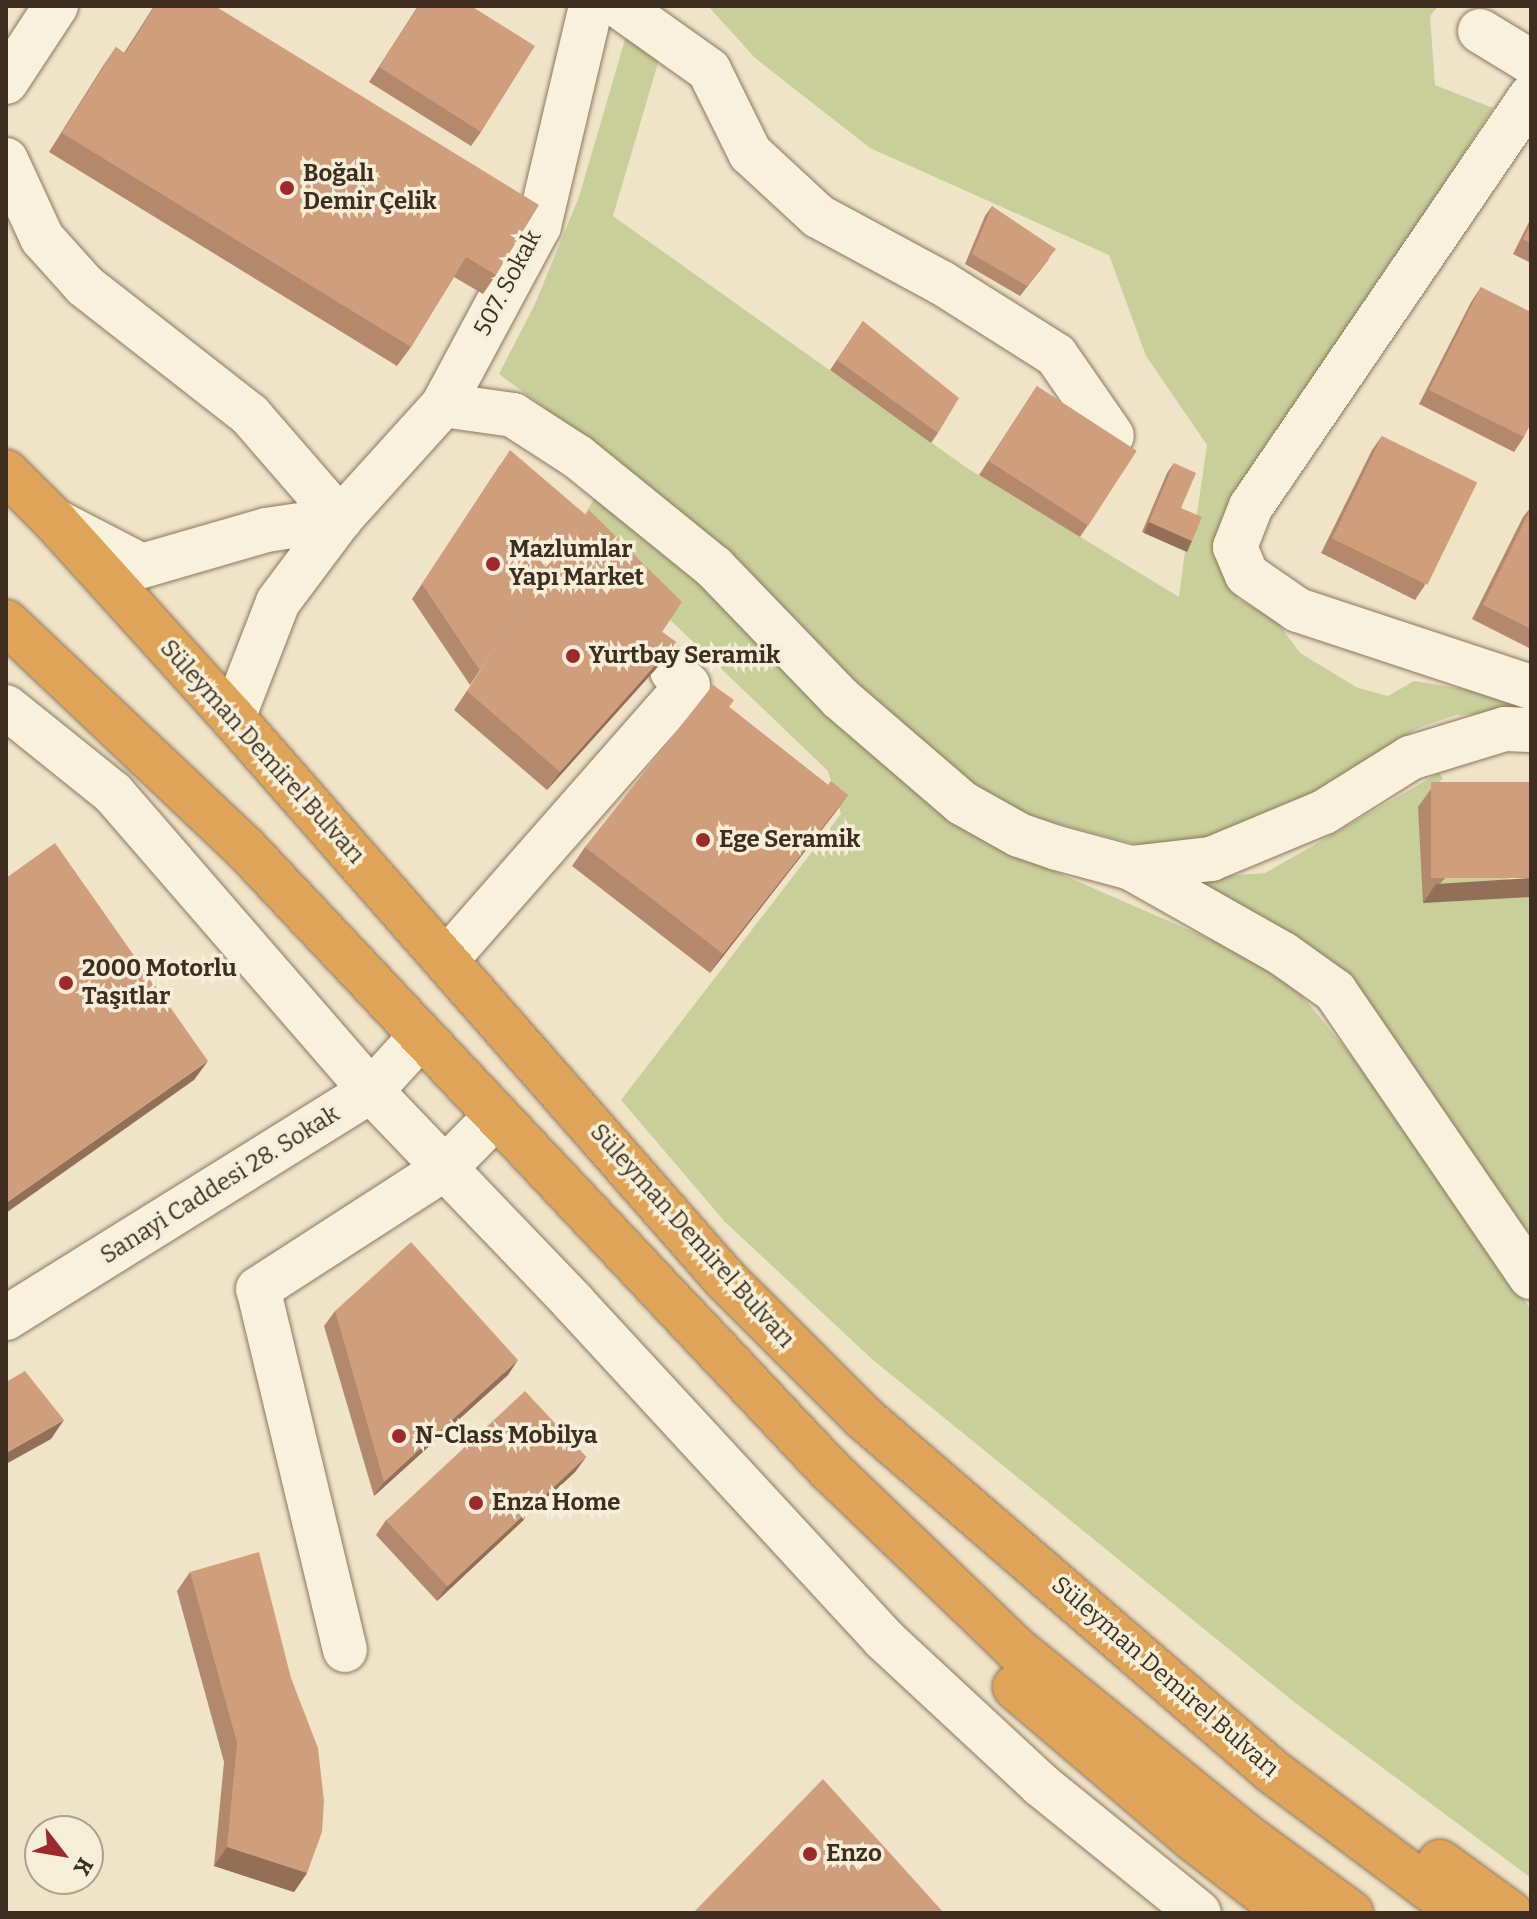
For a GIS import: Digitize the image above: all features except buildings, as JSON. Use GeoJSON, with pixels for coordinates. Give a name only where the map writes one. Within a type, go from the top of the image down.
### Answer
{"type":"FeatureCollection","features":[{"type":"Feature","properties":{"kind":"highway","name":"Süleyman Demirel Bulvarı"},"geometry":{"type":"LineString","coordinates":[[6,472],[56,522],[233,718],[725,1279],[864,1418],[1272,1771],[1462,1913]]}},
{"type":"Feature","properties":{"kind":"highway"},"geometry":{"type":"LineString","coordinates":[[6,622],[245,848],[830,1470],[1016,1649],[1246,1836],[1351,1913]]}},
{"type":"Feature","properties":{"kind":"highway"},"geometry":{"type":"LineString","coordinates":[[864,1418],[1070,1561],[1333,1784],[1510,1913]]}},
{"type":"Feature","properties":{"kind":"highway"},"geometry":{"type":"LineString","coordinates":[[830,1470],[983,1660],[1195,1840],[1289,1913]]}},
{"type":"Feature","properties":{"kind":"street"},"geometry":{"type":"LineString","coordinates":[[6,82],[56,6]]}},
{"type":"Feature","properties":{"kind":"street","name":"507. Sokak"},"geometry":{"type":"LineString","coordinates":[[233,718],[278,602],[340,519],[443,405],[539,226],[591,6]]}},
{"type":"Feature","properties":{"kind":"street"},"geometry":{"type":"LineString","coordinates":[[619,6],[709,70],[750,153],[818,216],[942,283],[1056,355],[1112,436]]}},
{"type":"Feature","properties":{"kind":"street"},"geometry":{"type":"LineString","coordinates":[[1480,31],[1531,62]]}},
{"type":"Feature","properties":{"kind":"street"},"geometry":{"type":"LineString","coordinates":[[1531,96],[1251,506],[1235,547],[1247,575],[1298,610],[1531,687]]}},
{"type":"Feature","properties":{"kind":"street"},"geometry":{"type":"LineString","coordinates":[[6,160],[42,238],[85,286],[250,415],[340,519]]}},
{"type":"Feature","properties":{"kind":"street"},"geometry":{"type":"LineString","coordinates":[[443,405],[513,415],[578,457],[714,567],[840,698],[962,803],[1019,835],[1131,868],[1283,954],[1335,991],[1531,1277]]}},
{"type":"Feature","properties":{"kind":"street"},"geometry":{"type":"LineString","coordinates":[[56,522],[142,566],[266,530],[340,519]]}},
{"type":"Feature","properties":{"kind":"street"},"geometry":{"type":"LineString","coordinates":[[446,960],[688,685],[672,671]]}},
{"type":"Feature","properties":{"kind":"street"},"geometry":{"type":"LineString","coordinates":[[6,707],[113,793],[371,1091],[574,1303],[884,1639],[1041,1785],[1199,1913]]}},
{"type":"Feature","properties":{"kind":"street"},"geometry":{"type":"LineString","coordinates":[[1131,868],[1211,859],[1324,812],[1410,758],[1505,729],[1531,730]]}},
{"type":"Feature","properties":{"kind":"street","name":"Sanayi Caddesi 28. Sokak"},"geometry":{"type":"LineString","coordinates":[[6,1318],[371,1091],[421,1036]]}},
{"type":"Feature","properties":{"kind":"street"},"geometry":{"type":"LineString","coordinates":[[345,1650],[258,1289],[444,1169],[496,1116]]}},
{"type":"Feature","properties":{"kind":"green space"},"geometry":{"type":"Polygon","coordinates":[[[708,6],[1439,6],[1430,16],[1435,85],[1493,108],[1219,530],[1221,561],[1238,599],[1275,619],[1300,653],[1358,688],[1388,696],[1414,681],[1531,700],[1531,717],[1504,713],[1456,715],[1416,729],[1310,798],[1227,836],[1144,846],[1024,815],[951,771],[873,699],[748,571],[637,476],[499,374],[535,304],[579,197],[626,36],[663,46],[613,216],[967,468],[1179,597],[1185,551],[1195,527],[1207,445],[1146,356],[1109,255],[870,148],[755,58],[708,6]]]}},
{"type":"Feature","properties":{"kind":"green space"},"geometry":{"type":"Polygon","coordinates":[[[595,498],[1040,865],[1281,970],[1390,1103],[1531,1310],[1531,1878],[1294,1702],[873,1360],[725,1222],[621,1100],[841,814],[828,771],[575,529],[595,498]]]}},
{"type":"Feature","properties":{"kind":"green space"},"geometry":{"type":"Polygon","coordinates":[[[1439,773],[1443,778],[1418,808],[1531,897],[1531,1235],[1467,1157],[1370,1014],[1185,888],[1223,876],[1265,873],[1439,773]]]}},
{"type":"Feature","properties":{"kind":"place","name":"Boğalı Demir Çelik"},"geometry":{"type":"Point","coordinates":[287,188]}},
{"type":"Feature","properties":{"kind":"place","name":"Mazlumlar Yapı Market"},"geometry":{"type":"Point","coordinates":[493,564]}},
{"type":"Feature","properties":{"kind":"place","name":"Yurtbay Seramik"},"geometry":{"type":"Point","coordinates":[573,656]}},
{"type":"Feature","properties":{"kind":"place","name":"Ege Seramik"},"geometry":{"type":"Point","coordinates":[703,840]}},
{"type":"Feature","properties":{"kind":"place","name":"2000 Motorlu Taşıtlar"},"geometry":{"type":"Point","coordinates":[66,983]}},
{"type":"Feature","properties":{"kind":"place","name":"N-Class Mobilya"},"geometry":{"type":"Point","coordinates":[399,1436]}},
{"type":"Feature","properties":{"kind":"place","name":"Enza Home"},"geometry":{"type":"Point","coordinates":[476,1503]}},
{"type":"Feature","properties":{"kind":"place","name":"Enzo"},"geometry":{"type":"Point","coordinates":[810,1854]}}]}
